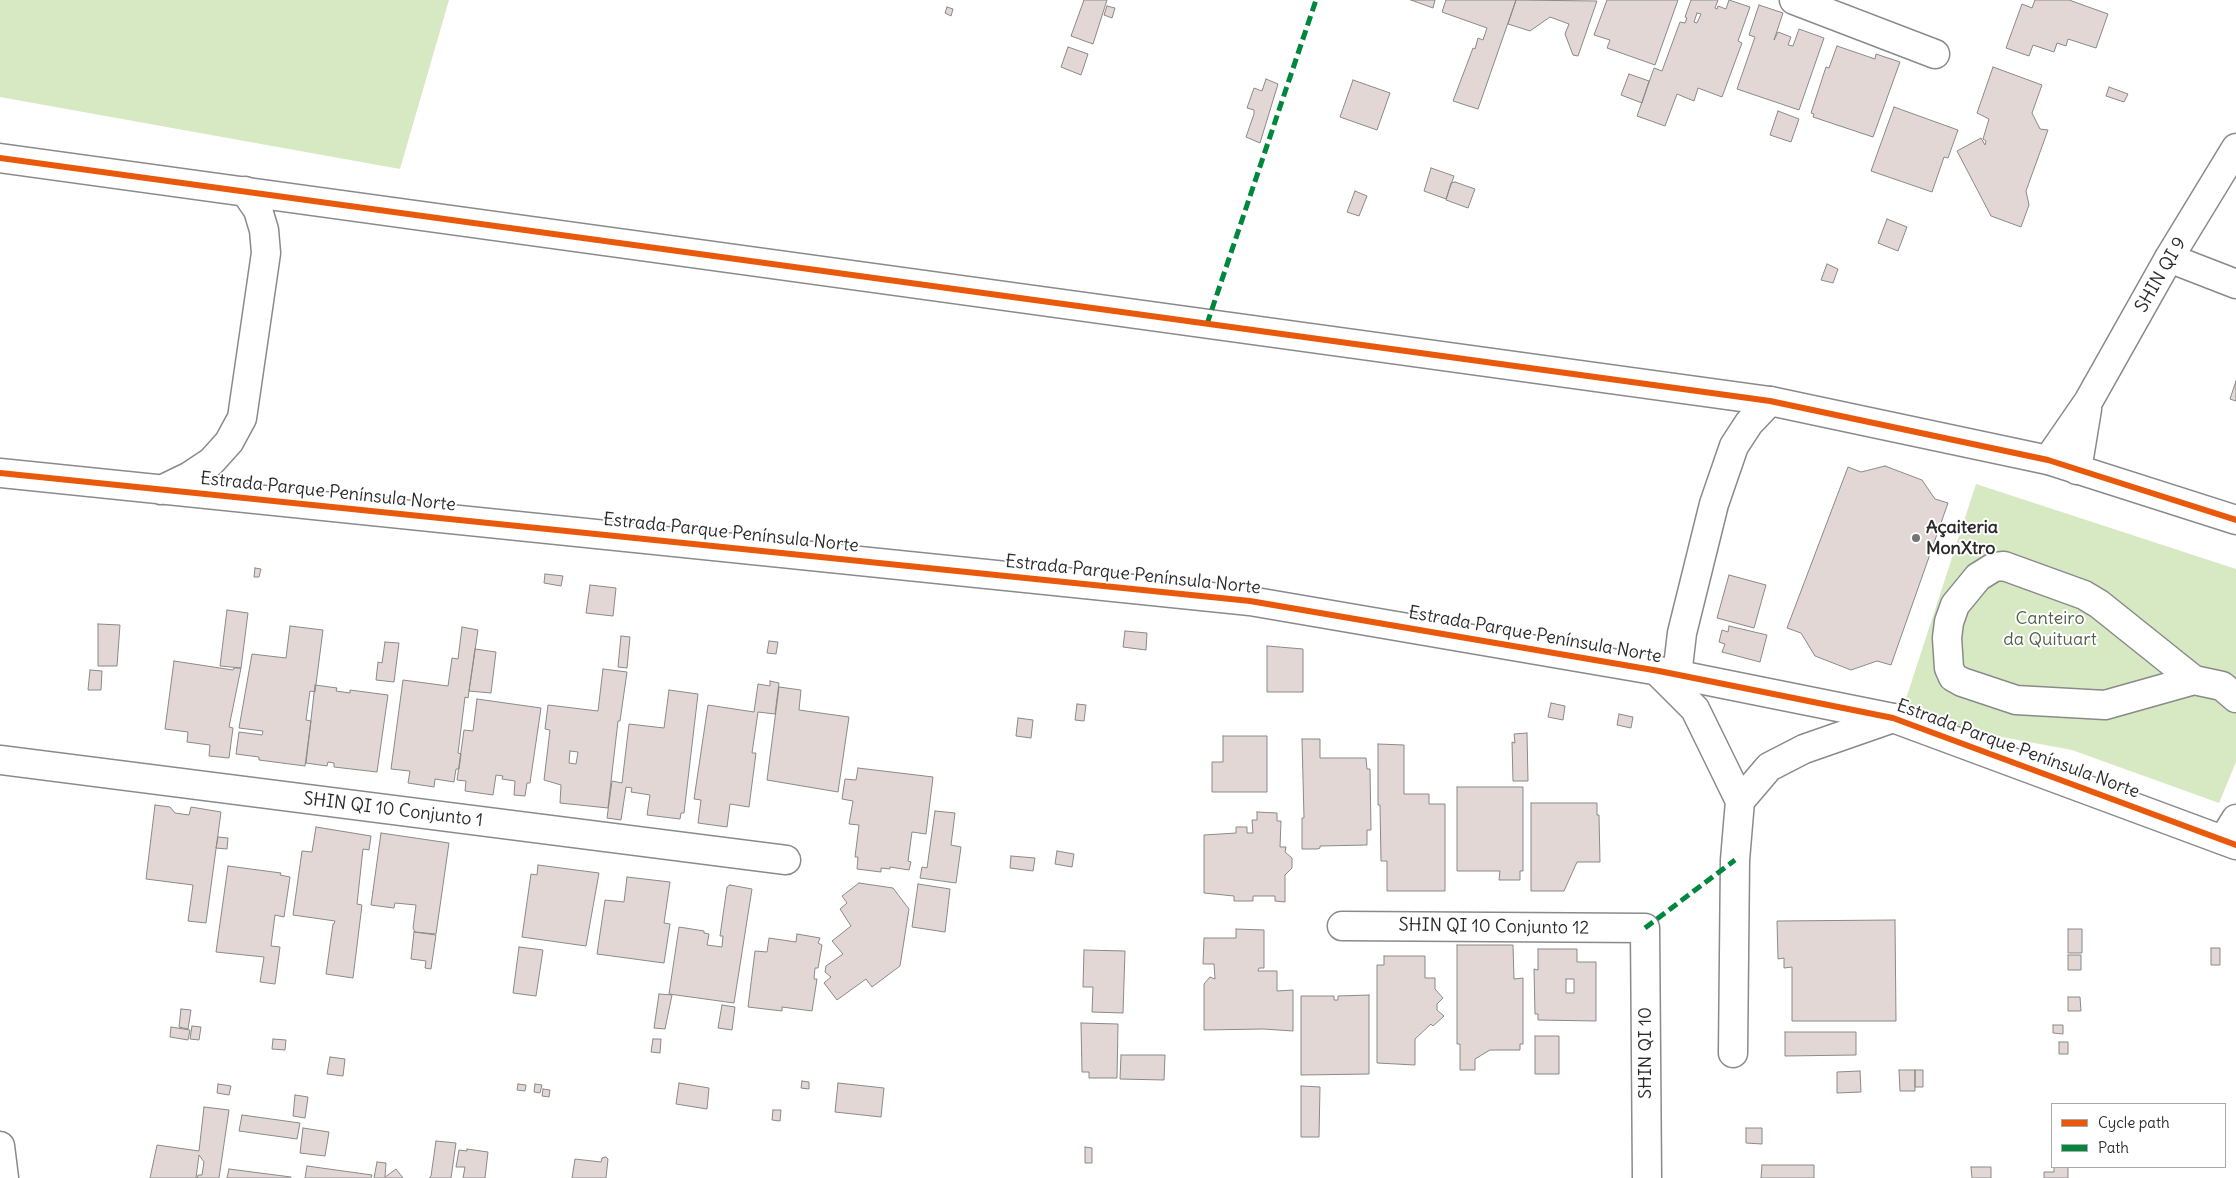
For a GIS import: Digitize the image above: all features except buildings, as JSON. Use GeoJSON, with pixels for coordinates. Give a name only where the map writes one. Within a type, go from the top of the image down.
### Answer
{"type":"FeatureCollection","features":[{"type":"Feature","properties":{"kind":"main road"},"geometry":{"type":"LineString","coordinates":[[1794,0],[1934,54]]}},
{"type":"Feature","properties":{"kind":"main road","name":"SHIN QI 9"},"geometry":{"type":"LineString","coordinates":[[2048,460],[2088,402],[2169,258],[2236,148]]}},
{"type":"Feature","properties":{"kind":"main road"},"geometry":{"type":"LineString","coordinates":[[0,158],[1770,401],[2048,460],[2236,520]]}},
{"type":"Feature","properties":{"kind":"main road"},"geometry":{"type":"LineString","coordinates":[[161,490],[190,476],[211,462],[229,442],[242,418],[266,253],[264,230],[258,210],[245,191]]}},
{"type":"Feature","properties":{"kind":"main road"},"geometry":{"type":"LineString","coordinates":[[2169,258],[2236,284]]}},
{"type":"Feature","properties":{"kind":"main road"},"geometry":{"type":"LineString","coordinates":[[1733,1053],[1736,860],[1740,801],[1695,709],[1667,673],[1682,633],[1714,504],[1734,446],[1749,423],[1770,401]]}},
{"type":"Feature","properties":{"kind":"main road","name":"SHIN QI 9"},"geometry":{"type":"LineString","coordinates":[[2077,470],[2088,402]]}},
{"type":"Feature","properties":{"kind":"main road","name":"Estrada Parque Península Norte"},"geometry":{"type":"LineString","coordinates":[[0,473],[1250,601],[1667,673],[1892,718],[2232,835]]}},
{"type":"Feature","properties":{"kind":"main road"},"geometry":{"type":"LineString","coordinates":[[2194,680],[2105,705],[2016,700],[1962,682],[1953,677],[1948,668],[1947,638],[1949,622],[1955,605],[1978,577],[1989,569],[2004,566],[2084,595],[2099,604],[2194,680],[2231,689]]}},
{"type":"Feature","properties":{"kind":"main road"},"geometry":{"type":"LineString","coordinates":[[1740,801],[1769,767],[1804,748],[1892,718]]}},
{"type":"Feature","properties":{"kind":"main road","name":"SHIN QI 10 Conjunto 1"},"geometry":{"type":"LineString","coordinates":[[0,760],[786,860]]}},
{"type":"Feature","properties":{"kind":"main road","name":"SHIN QI 10 Conjunto 12"},"geometry":{"type":"LineString","coordinates":[[1342,926],[1645,928]]}},
{"type":"Feature","properties":{"kind":"main road","name":"SHIN QI 10"},"geometry":{"type":"LineString","coordinates":[[1645,928],[1647,1178]]}},
{"type":"Feature","properties":{"kind":"main road"},"geometry":{"type":"LineString","coordinates":[[0,1146],[4,1178]]}},
{"type":"Feature","properties":{"kind":"green space"},"geometry":{"type":"Polygon","coordinates":[[[0,0],[449,0],[400,169],[0,97],[0,0]]]}},
{"type":"Feature","properties":{"kind":"green space","name":"Canteiro da Quituart"},"geometry":{"type":"Polygon","coordinates":[[[1976,484],[2236,569],[2236,762],[2219,803],[2072,750],[1991,735],[1902,711],[1976,484]]]}},
{"type":"Feature","properties":{"kind":"marked path"},"geometry":{"type":"LineString","coordinates":[[1207,324],[1316,0]]}},
{"type":"Feature","properties":{"kind":"marked path"},"geometry":{"type":"LineString","coordinates":[[1645,928],[1735,860]]}},
{"type":"Feature","properties":{"kind":"cycle path"},"geometry":{"type":"LineString","coordinates":[[0,158],[1770,401],[2048,460],[2236,520]]}},
{"type":"Feature","properties":{"kind":"cycle path"},"geometry":{"type":"LineString","coordinates":[[0,473],[1250,601],[1659,671],[1893,718],[2236,845]]}},
{"type":"Feature","properties":{"kind":"place","name":"Açaiteria MonXtro"},"geometry":{"type":"Point","coordinates":[1916,538]}}]}
